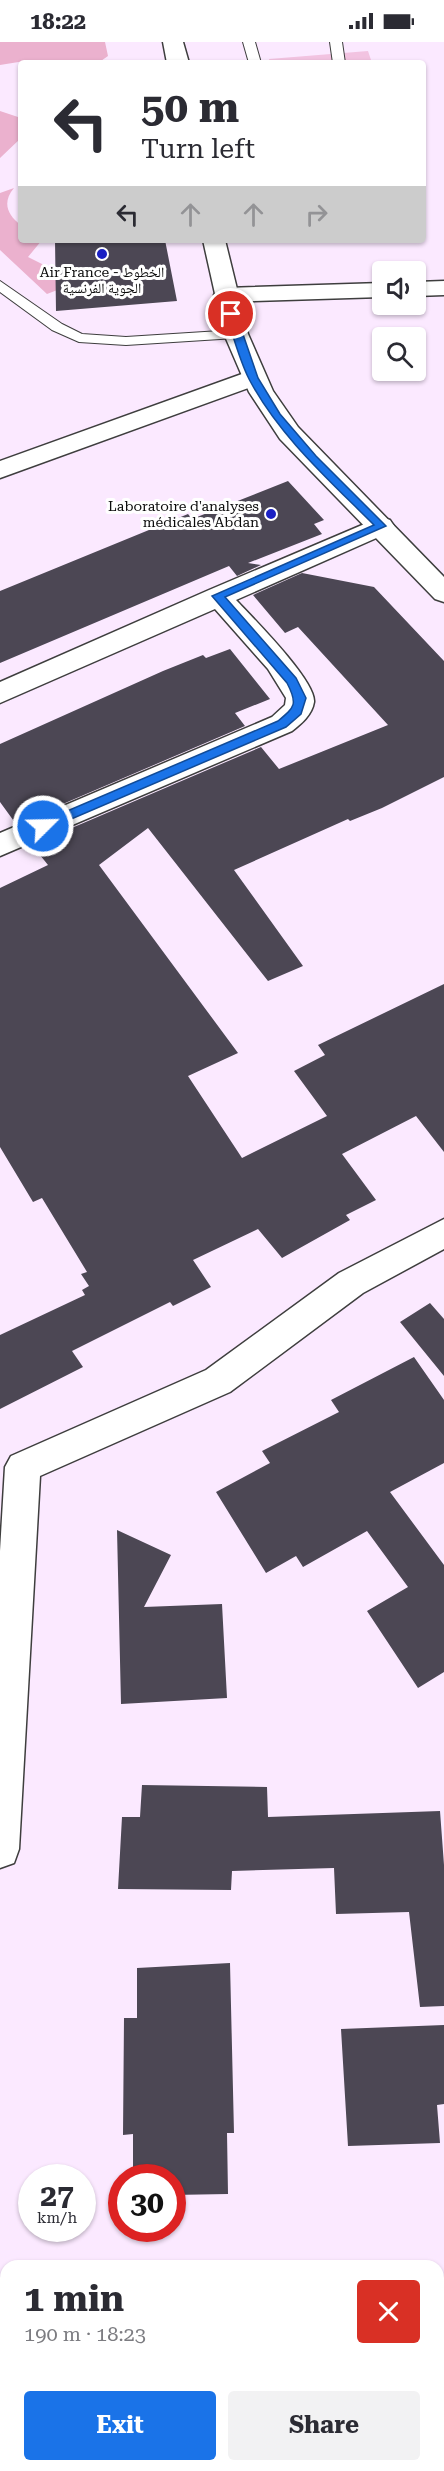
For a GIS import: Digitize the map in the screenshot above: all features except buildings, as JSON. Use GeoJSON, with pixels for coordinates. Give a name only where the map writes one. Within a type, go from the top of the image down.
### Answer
{"type":"FeatureCollection","features":[{"type":"Feature","properties":{"kind":"street"},"geometry":{"type":"LineString","coordinates":[[173,42],[177,60]]}},
{"type":"Feature","properties":{"kind":"street"},"geometry":{"type":"LineString","coordinates":[[215,243],[236,334],[257,385],[277,416],[312,458],[444,592]]}},
{"type":"Feature","properties":{"kind":"street"},"geometry":{"type":"LineString","coordinates":[[426,289],[444,288]]}},
{"type":"Feature","properties":{"kind":"street"},"geometry":{"type":"LineString","coordinates":[[226,295],[372,290]]}},
{"type":"Feature","properties":{"kind":"street"},"geometry":{"type":"LineString","coordinates":[[0,470],[257,385]]}},
{"type":"Feature","properties":{"kind":"street"},"geometry":{"type":"LineString","coordinates":[[0,693],[381,526]]}},
{"type":"Feature","properties":{"kind":"street"},"geometry":{"type":"LineString","coordinates":[[0,845],[282,724],[297,711],[300,698],[292,681],[218,596]]}},
{"type":"Feature","properties":{"kind":"street"},"geometry":{"type":"LineString","coordinates":[[0,1849],[11,1468],[218,1381],[351,1283],[444,1233]]}},
{"type":"Feature","properties":{"kind":"lane"},"geometry":{"type":"LineString","coordinates":[[249,42],[254,60]]}},
{"type":"Feature","properties":{"kind":"lane"},"geometry":{"type":"LineString","coordinates":[[336,42],[339,60]]}},
{"type":"Feature","properties":{"kind":"lane"},"geometry":{"type":"LineString","coordinates":[[0,285],[57,327],[79,338],[126,341],[236,334]]}},
{"type":"Feature","properties":{"kind":"shaded area"},"geometry":{"type":"Polygon","coordinates":[[[0,42],[105,42],[108,56],[102,60],[18,60],[18,62],[0,65],[0,42]]]}},
{"type":"Feature","properties":{"kind":"shaded area"},"geometry":{"type":"Polygon","coordinates":[[[368,51],[371,60],[269,60],[368,51]]]}},
{"type":"Feature","properties":{"kind":"shaded area"},"geometry":{"type":"Polygon","coordinates":[[[0,111],[18,117],[18,141],[0,158],[0,111]]]}},
{"type":"Feature","properties":{"kind":"shaded area"},"geometry":{"type":"Polygon","coordinates":[[[14,188],[7,203],[9,213],[18,222],[18,243],[40,243],[28,257],[78,282],[47,294],[0,250],[0,193],[14,188]]]}},
{"type":"Feature","properties":{"kind":"place","name":"Air France - الخطوط الجوية الفرنسية"},"geometry":{"type":"Point","coordinates":[102,254]}},
{"type":"Feature","properties":{"kind":"place","name":"Laboratoire d'analyses médicales Abdan"},"geometry":{"type":"Point","coordinates":[271,514]}},
{"type":"Feature","properties":{"kind":"route"},"geometry":{"type":"LineString","coordinates":[[43,826],[282,724],[297,711],[300,698],[292,681],[218,596],[381,526],[312,458],[277,416],[253,378],[231,314]]}}]}
